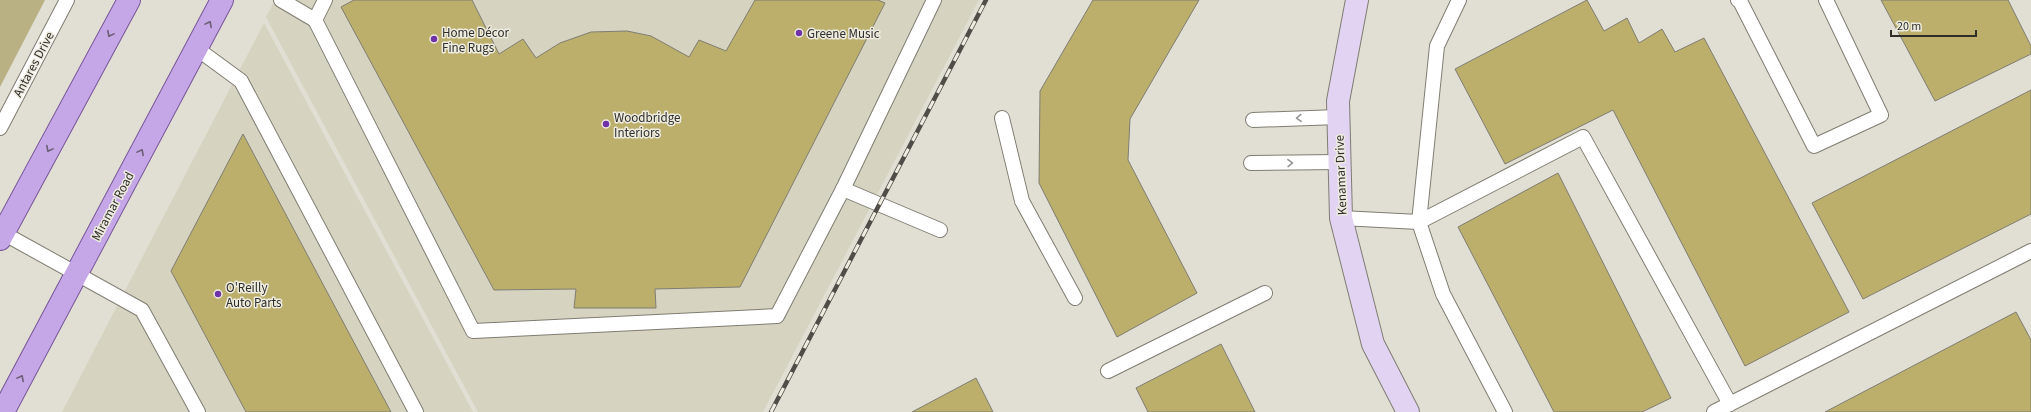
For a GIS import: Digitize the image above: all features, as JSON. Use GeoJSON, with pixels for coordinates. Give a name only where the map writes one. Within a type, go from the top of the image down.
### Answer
{"type":"FeatureCollection","features":[{"type":"Feature","properties":{"kind":"main road"},"geometry":{"type":"LineString","coordinates":[[2,236],[129,0]]}},
{"type":"Feature","properties":{"kind":"main road","name":"Miramar Road"},"geometry":{"type":"LineString","coordinates":[[2,412],[222,0]]}},
{"type":"Feature","properties":{"kind":"street","name":"Kenamar Drive"},"geometry":{"type":"LineString","coordinates":[[1357,0],[1338,101],[1341,218],[1373,344],[1408,412]]}},
{"type":"Feature","properties":{"kind":"lane","name":"Antares Drive"},"geometry":{"type":"LineString","coordinates":[[0,128],[67,0]]}},
{"type":"Feature","properties":{"kind":"lane"},"geometry":{"type":"LineString","coordinates":[[281,0],[315,20],[473,331],[777,316],[843,189],[934,0]]}},
{"type":"Feature","properties":{"kind":"lane"},"geometry":{"type":"LineString","coordinates":[[315,20],[325,0]]}},
{"type":"Feature","properties":{"kind":"lane"},"geometry":{"type":"LineString","coordinates":[[1459,0],[1438,46],[1419,222],[1443,294],[1505,412]]}},
{"type":"Feature","properties":{"kind":"lane"},"geometry":{"type":"LineString","coordinates":[[1738,0],[1740,1],[1814,146],[1881,115],[1826,0]]}},
{"type":"Feature","properties":{"kind":"lane"},"geometry":{"type":"LineString","coordinates":[[196,48],[241,81],[416,412]]}},
{"type":"Feature","properties":{"kind":"lane"},"geometry":{"type":"LineString","coordinates":[[1253,120],[1338,117]]}},
{"type":"Feature","properties":{"kind":"lane"},"geometry":{"type":"LineString","coordinates":[[1002,118],[1022,201],[1075,298]]}},
{"type":"Feature","properties":{"kind":"lane"},"geometry":{"type":"LineString","coordinates":[[1341,218],[1419,222],[1583,137],[1730,404]]}},
{"type":"Feature","properties":{"kind":"lane"},"geometry":{"type":"LineString","coordinates":[[1251,163],[1339,162]]}},
{"type":"Feature","properties":{"kind":"lane"},"geometry":{"type":"LineString","coordinates":[[843,189],[940,230]]}},
{"type":"Feature","properties":{"kind":"lane"},"geometry":{"type":"LineString","coordinates":[[2,236],[76,272],[142,310],[198,412]]}},
{"type":"Feature","properties":{"kind":"lane"},"geometry":{"type":"LineString","coordinates":[[1714,412],[2031,251]]}},
{"type":"Feature","properties":{"kind":"lane"},"geometry":{"type":"LineString","coordinates":[[1108,371],[1265,293]]}},
{"type":"Feature","properties":{"kind":"shaded area"},"geometry":{"type":"Polygon","coordinates":[[[0,0],[45,0],[0,87],[0,0]]]}},
{"type":"Feature","properties":{"kind":"shaded area"},"geometry":{"type":"Polygon","coordinates":[[[275,0],[979,0],[763,412],[478,412],[266,17],[275,0]]]}},
{"type":"Feature","properties":{"kind":"shaded area"},"geometry":{"type":"Polygon","coordinates":[[[264,23],[473,412],[62,412],[264,23]]]}},
{"type":"Feature","properties":{"kind":"building"},"geometry":{"type":"Polygon","coordinates":[[[354,0],[472,0],[499,54],[523,39],[536,58],[560,43],[591,32],[627,31],[651,36],[689,57],[699,40],[726,51],[755,0],[878,0],[885,3],[740,287],[655,289],[656,308],[574,308],[576,289],[494,290],[341,7],[354,0]]]}},
{"type":"Feature","properties":{"kind":"building"},"geometry":{"type":"Polygon","coordinates":[[[1093,0],[1199,0],[1130,119],[1128,160],[1197,293],[1117,337],[1039,183],[1040,91],[1093,0]]]}},
{"type":"Feature","properties":{"kind":"building"},"geometry":{"type":"Polygon","coordinates":[[[1587,0],[1604,31],[1627,18],[1639,43],[1662,29],[1675,52],[1704,38],[1849,312],[1745,366],[1613,110],[1505,164],[1455,69],[1587,0]]]}},
{"type":"Feature","properties":{"kind":"building"},"geometry":{"type":"Polygon","coordinates":[[[1881,0],[2008,0],[2031,46],[2031,54],[1935,101],[1881,0]]]}},
{"type":"Feature","properties":{"kind":"building"},"geometry":{"type":"Polygon","coordinates":[[[2031,90],[2031,214],[1863,299],[1812,203],[2031,90]]]}},
{"type":"Feature","properties":{"kind":"building"},"geometry":{"type":"Polygon","coordinates":[[[243,134],[391,412],[246,412],[171,271],[243,134]]]}},
{"type":"Feature","properties":{"kind":"building"},"geometry":{"type":"Polygon","coordinates":[[[1558,173],[1671,398],[1642,412],[1554,412],[1458,227],[1558,173]]]}},
{"type":"Feature","properties":{"kind":"building"},"geometry":{"type":"Polygon","coordinates":[[[2016,312],[2031,340],[2031,412],[1825,412],[2016,312]]]}},
{"type":"Feature","properties":{"kind":"building"},"geometry":{"type":"Polygon","coordinates":[[[1221,344],[1255,412],[1148,412],[1136,388],[1221,344]]]}},
{"type":"Feature","properties":{"kind":"building"},"geometry":{"type":"Polygon","coordinates":[[[976,378],[993,412],[912,412],[976,378]]]}},
{"type":"Feature","properties":{"kind":"railway"},"geometry":{"type":"LineString","coordinates":[[771,412],[986,0]]}},
{"type":"Feature","properties":{"kind":"place","name":"Greene Music"},"geometry":{"type":"Point","coordinates":[799,33]}},
{"type":"Feature","properties":{"kind":"place","name":"Home Décor Fine Rugs"},"geometry":{"type":"Point","coordinates":[434,39]}},
{"type":"Feature","properties":{"kind":"place","name":"Woodbridge Interiors"},"geometry":{"type":"Point","coordinates":[606,124]}},
{"type":"Feature","properties":{"kind":"place","name":"O'Reilly Auto Parts"},"geometry":{"type":"Point","coordinates":[218,294]}}]}
